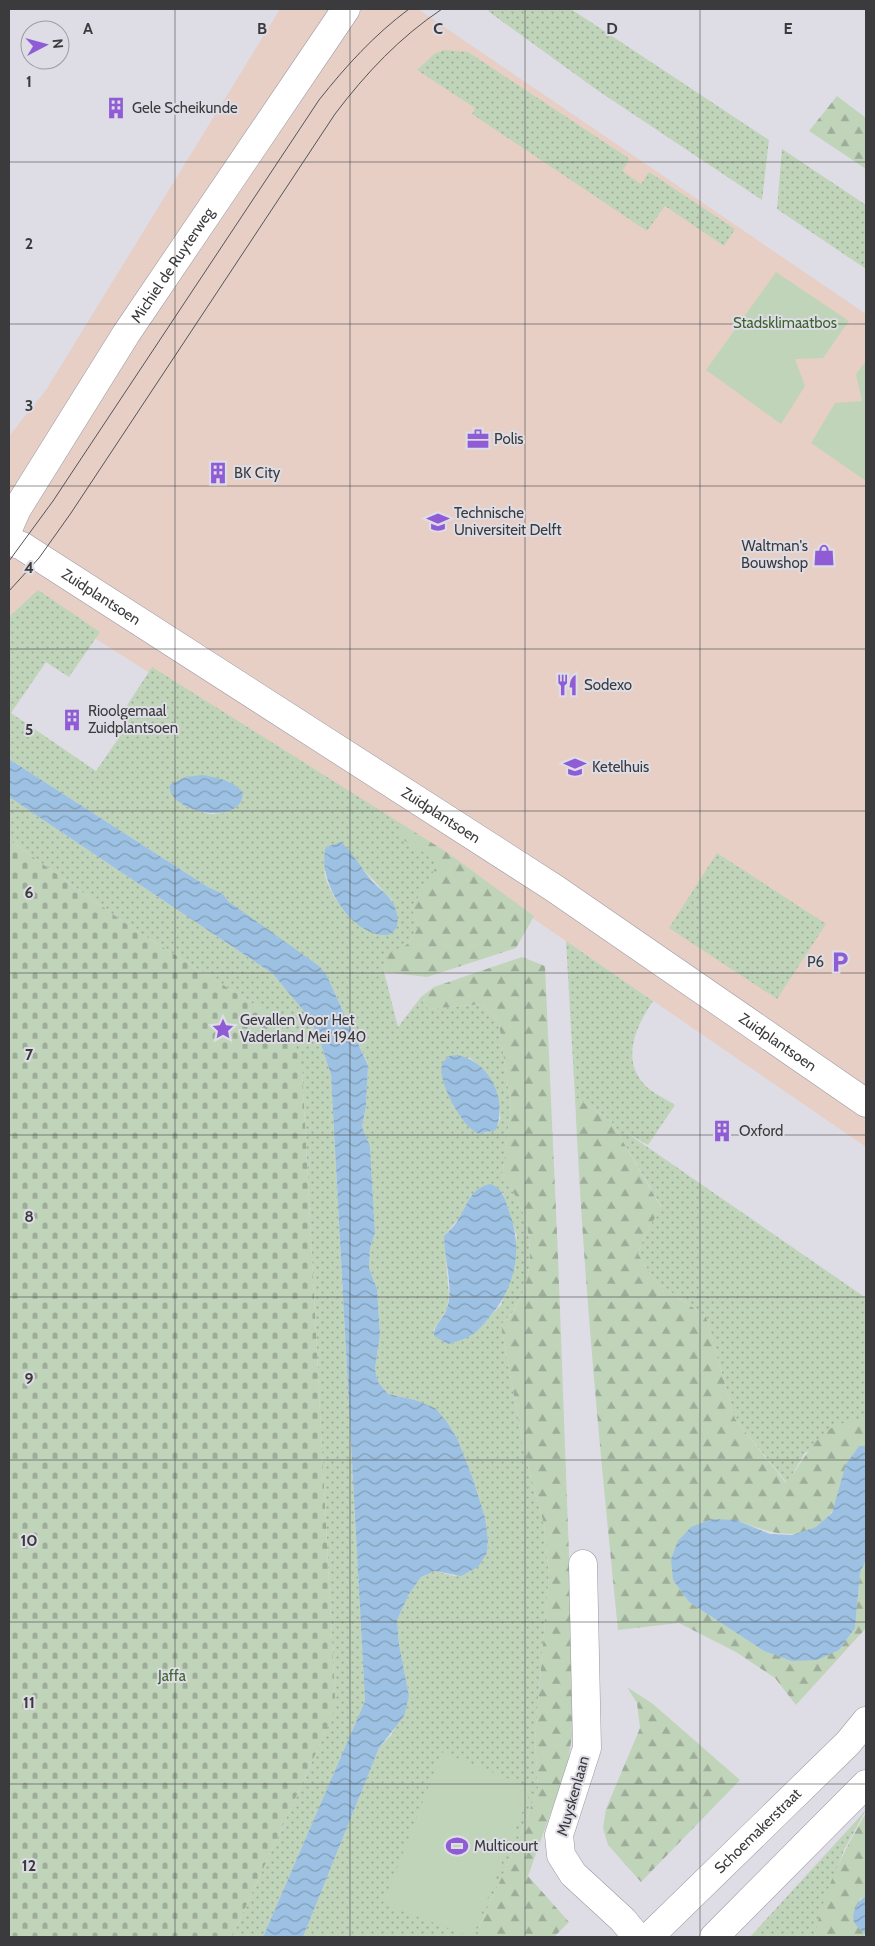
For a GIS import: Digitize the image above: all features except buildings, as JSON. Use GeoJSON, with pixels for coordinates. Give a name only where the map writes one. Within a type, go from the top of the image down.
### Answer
{"type":"FeatureCollection","features":[{"type":"Feature","properties":{"kind":"street","name":"Michiel de Ruyterweg"},"geometry":{"type":"LineString","coordinates":[[9,527],[17,509],[130,327],[346,9]]}},
{"type":"Feature","properties":{"kind":"street","name":"Zuidplantsoen"},"geometry":{"type":"LineString","coordinates":[[9,540],[22,546],[554,888],[866,1104]]}},
{"type":"Feature","properties":{"kind":"street","name":"Muyskenlaan"},"geometry":{"type":"LineString","coordinates":[[584,1564],[587,1748],[559,1835],[561,1855],[573,1874],[623,1920],[637,1937]]}},
{"type":"Feature","properties":{"kind":"street","name":"Schoemakerstraat"},"geometry":{"type":"LineString","coordinates":[[648,1937],[848,1743],[866,1721]]}},
{"type":"Feature","properties":{"kind":"street"},"geometry":{"type":"LineString","coordinates":[[714,1937],[866,1784]]}},
{"type":"Feature","properties":{"kind":"shaded area","name":"Technische Universiteit Delft"},"geometry":{"type":"Polygon","coordinates":[[[280,9],[418,9],[866,314],[866,1147],[455,865],[45,607],[9,631],[9,436],[46,390],[280,9]]]}},
{"type":"Feature","properties":{"kind":"green space"},"geometry":{"type":"Polygon","coordinates":[[[491,9],[571,9],[769,140],[762,200],[597,90],[488,11],[491,9]]]}},
{"type":"Feature","properties":{"kind":"green space"},"geometry":{"type":"Polygon","coordinates":[[[444,50],[468,52],[627,157],[629,160],[622,171],[641,184],[649,172],[735,229],[724,246],[665,206],[647,231],[472,114],[475,108],[417,70],[434,54],[444,50]]]}},
{"type":"Feature","properties":{"kind":"green space"},"geometry":{"type":"Polygon","coordinates":[[[837,96],[866,118],[866,169],[809,131],[837,96]]]}},
{"type":"Feature","properties":{"kind":"green space"},"geometry":{"type":"Polygon","coordinates":[[[782,149],[866,205],[866,269],[777,209],[782,149]]]}},
{"type":"Feature","properties":{"kind":"green space","name":"Stadsklimaatbos"},"geometry":{"type":"Polygon","coordinates":[[[776,272],[849,321],[823,358],[795,359],[805,386],[781,424],[706,370],[776,272]]]}},
{"type":"Feature","properties":{"kind":"green space","name":"Stadsklimaatbos"},"geometry":{"type":"Polygon","coordinates":[[[866,361],[866,481],[811,443],[835,403],[862,401],[856,374],[866,361]]]}},
{"type":"Feature","properties":{"kind":"green space"},"geometry":{"type":"Polygon","coordinates":[[[38,590],[100,632],[69,677],[46,662],[11,713],[96,771],[129,723],[120,716],[152,667],[405,826],[398,836],[440,862],[412,908],[418,927],[413,937],[407,945],[388,954],[384,972],[398,1027],[421,997],[434,987],[423,1002],[429,1009],[482,1004],[499,1023],[511,1108],[502,1177],[520,1206],[526,1223],[530,1257],[528,1275],[523,1291],[514,1310],[501,1325],[525,1456],[544,1524],[549,1575],[535,1739],[538,1788],[514,1851],[474,1937],[303,1937],[379,1748],[392,1734],[409,1696],[399,1644],[397,1620],[409,1594],[421,1577],[435,1571],[454,1576],[470,1572],[487,1553],[488,1539],[485,1517],[457,1438],[447,1422],[415,1400],[388,1394],[378,1382],[375,1369],[380,1334],[377,1289],[369,1268],[370,1248],[375,1233],[370,1146],[362,1127],[366,1106],[368,1064],[326,974],[228,901],[223,894],[208,887],[9,759],[9,617],[38,590]],[[228,781],[179,803],[205,813],[213,814],[228,811],[237,806],[243,793],[228,781]],[[359,865],[324,871],[332,892],[345,910],[362,925],[382,935],[392,900],[359,865]],[[469,1057],[447,1089],[456,1110],[473,1130],[486,1133],[494,1128],[500,1120],[499,1103],[496,1094],[487,1077],[469,1057]],[[482,1186],[470,1197],[459,1218],[444,1236],[449,1297],[447,1309],[433,1331],[471,1336],[501,1305],[504,1296],[517,1237],[503,1193],[482,1186]]]}},
{"type":"Feature","properties":{"kind":"green space"},"geometry":{"type":"Polygon","coordinates":[[[9,797],[273,974],[307,1015],[319,1038],[331,1075],[365,1701],[263,1937],[232,1937],[325,1733],[335,1697],[302,1067],[260,1008],[135,930],[9,840],[9,797]]]}},
{"type":"Feature","properties":{"kind":"green space"},"geometry":{"type":"Polygon","coordinates":[[[405,826],[448,853],[534,916],[516,948],[427,977],[384,972],[388,953],[403,947],[410,941],[418,927],[412,908],[439,862],[397,836],[405,826]]]}},
{"type":"Feature","properties":{"kind":"green space","name":"Jaffa"},"geometry":{"type":"Polygon","coordinates":[[[9,840],[135,930],[260,1008],[293,1037],[302,1067],[335,1697],[334,1711],[232,1937],[9,1937],[9,840]]]}},
{"type":"Feature","properties":{"kind":"green space"},"geometry":{"type":"Polygon","coordinates":[[[717,853],[826,924],[777,999],[669,928],[717,853]]]}},
{"type":"Feature","properties":{"kind":"green space"},"geometry":{"type":"Polygon","coordinates":[[[566,941],[653,1001],[637,1031],[632,1052],[633,1063],[636,1073],[646,1086],[675,1105],[648,1145],[627,1133],[866,1298],[866,1421],[859,1421],[805,1453],[787,1483],[735,1419],[706,1317],[655,1281],[638,1254],[644,1237],[661,1206],[611,1121],[575,1097],[566,941]]]}},
{"type":"Feature","properties":{"kind":"green space"},"geometry":{"type":"Polygon","coordinates":[[[522,957],[545,966],[575,1718],[567,1767],[528,1876],[569,1922],[554,1937],[474,1937],[514,1851],[538,1788],[535,1739],[549,1575],[544,1524],[525,1456],[501,1325],[515,1310],[528,1275],[530,1257],[526,1223],[520,1206],[502,1177],[511,1108],[499,1023],[482,1004],[429,1009],[423,1002],[434,987],[522,957]]]}},
{"type":"Feature","properties":{"kind":"green space"},"geometry":{"type":"Polygon","coordinates":[[[575,1097],[611,1121],[661,1207],[644,1237],[638,1254],[655,1281],[706,1317],[735,1419],[786,1483],[810,1449],[827,1431],[837,1425],[866,1421],[866,1446],[859,1446],[846,1466],[834,1508],[821,1524],[810,1530],[786,1534],[761,1529],[736,1520],[673,1580],[689,1602],[764,1651],[839,1650],[855,1628],[860,1573],[866,1560],[866,1628],[796,1705],[775,1678],[736,1652],[679,1623],[618,1630],[587,1297],[575,1097]]]}},
{"type":"Feature","properties":{"kind":"green space"},"geometry":{"type":"Polygon","coordinates":[[[627,1687],[653,1704],[740,1780],[641,1882],[608,1845],[603,1828],[606,1809],[640,1728],[637,1703],[627,1687]]]}},
{"type":"Feature","properties":{"kind":"green space","name":"Multicourt"},"geometry":{"type":"Polygon","coordinates":[[[442,1752],[532,1788],[472,1937],[383,1904],[442,1752]]]}},
{"type":"Feature","properties":{"kind":"green space"},"geometry":{"type":"Polygon","coordinates":[[[866,1810],[844,1850],[822,1910],[815,1937],[750,1937],[866,1810]]]}},
{"type":"Feature","properties":{"kind":"green space"},"geometry":{"type":"Polygon","coordinates":[[[866,1813],[866,1896],[860,1899],[855,1923],[865,1933],[864,1937],[815,1937],[828,1889],[866,1813]]]}},
{"type":"Feature","properties":{"kind":"water"},"geometry":{"type":"Polygon","coordinates":[[[9,759],[208,887],[223,894],[228,901],[319,966],[326,974],[368,1065],[366,1106],[362,1127],[370,1146],[375,1233],[370,1248],[369,1268],[377,1289],[380,1334],[375,1369],[378,1382],[388,1394],[415,1400],[435,1408],[447,1422],[457,1438],[485,1517],[488,1539],[487,1553],[478,1567],[461,1576],[435,1571],[421,1577],[409,1594],[397,1620],[399,1644],[409,1696],[404,1716],[379,1748],[303,1937],[263,1937],[365,1701],[331,1075],[319,1038],[307,1015],[273,974],[9,797],[9,759]]]}},
{"type":"Feature","properties":{"kind":"water"},"geometry":{"type":"Polygon","coordinates":[[[203,775],[225,780],[235,785],[243,793],[239,804],[231,810],[218,813],[205,812],[191,809],[180,803],[172,795],[170,785],[185,777],[203,775]]]}},
{"type":"Feature","properties":{"kind":"water"},"geometry":{"type":"Polygon","coordinates":[[[341,842],[394,905],[398,922],[394,932],[383,935],[370,932],[358,925],[338,902],[326,874],[324,860],[326,847],[341,842]]]}},
{"type":"Feature","properties":{"kind":"water"},"geometry":{"type":"Polygon","coordinates":[[[457,1055],[479,1065],[494,1084],[500,1107],[495,1131],[477,1133],[471,1129],[464,1122],[452,1102],[441,1072],[444,1061],[449,1056],[457,1055]]]}},
{"type":"Feature","properties":{"kind":"water"},"geometry":{"type":"Polygon","coordinates":[[[490,1184],[498,1188],[503,1194],[514,1226],[516,1255],[514,1269],[504,1296],[483,1325],[470,1336],[448,1344],[434,1336],[435,1329],[446,1312],[449,1301],[444,1236],[456,1223],[474,1193],[478,1189],[490,1184]]]}},
{"type":"Feature","properties":{"kind":"water"},"geometry":{"type":"Polygon","coordinates":[[[859,1446],[866,1446],[866,1560],[860,1573],[855,1628],[839,1650],[817,1660],[792,1661],[764,1651],[689,1602],[673,1580],[671,1559],[678,1541],[691,1527],[712,1519],[736,1520],[770,1534],[792,1535],[816,1527],[832,1513],[846,1464],[859,1446]]]}},
{"type":"Feature","properties":{"kind":"water"},"geometry":{"type":"Polygon","coordinates":[[[866,1896],[866,1935],[856,1926],[853,1915],[860,1900],[866,1896]]]}},
{"type":"Feature","properties":{"kind":"tram line"},"geometry":{"type":"LineString","coordinates":[[9,561],[53,501],[319,100],[361,51],[409,9]]}},
{"type":"Feature","properties":{"kind":"tram line"},"geometry":{"type":"LineString","coordinates":[[9,591],[39,558],[71,513],[335,114],[384,57],[412,31],[442,9]]}},
{"type":"Feature","properties":{"kind":"place","name":"Gele Scheikunde"},"geometry":{"type":"Point","coordinates":[116,108]}},
{"type":"Feature","properties":{"kind":"place","name":"Polis"},"geometry":{"type":"Point","coordinates":[478,439]}},
{"type":"Feature","properties":{"kind":"place","name":"BK City"},"geometry":{"type":"Point","coordinates":[218,473]}},
{"type":"Feature","properties":{"kind":"place","name":"Technische Universiteit Delft"},"geometry":{"type":"Point","coordinates":[438,522]}},
{"type":"Feature","properties":{"kind":"place","name":"Waltman's Bouwshop"},"geometry":{"type":"Point","coordinates":[824,555]}},
{"type":"Feature","properties":{"kind":"place","name":"Sodexo"},"geometry":{"type":"Point","coordinates":[567,685]}},
{"type":"Feature","properties":{"kind":"place","name":"Rioolgemaal Zuidplantsoen"},"geometry":{"type":"Point","coordinates":[72,720]}},
{"type":"Feature","properties":{"kind":"place","name":"Ketelhuis"},"geometry":{"type":"Point","coordinates":[575,767]}},
{"type":"Feature","properties":{"kind":"place","name":"P6"},"geometry":{"type":"Point","coordinates":[840,962]}},
{"type":"Feature","properties":{"kind":"place","name":"Gevallen Voor Het Vaderland Mei 1940"},"geometry":{"type":"Point","coordinates":[223,1029]}},
{"type":"Feature","properties":{"kind":"place","name":"Oxford"},"geometry":{"type":"Point","coordinates":[722,1131]}},
{"type":"Feature","properties":{"kind":"place","name":"Multicourt"},"geometry":{"type":"Point","coordinates":[457,1846]}}]}
